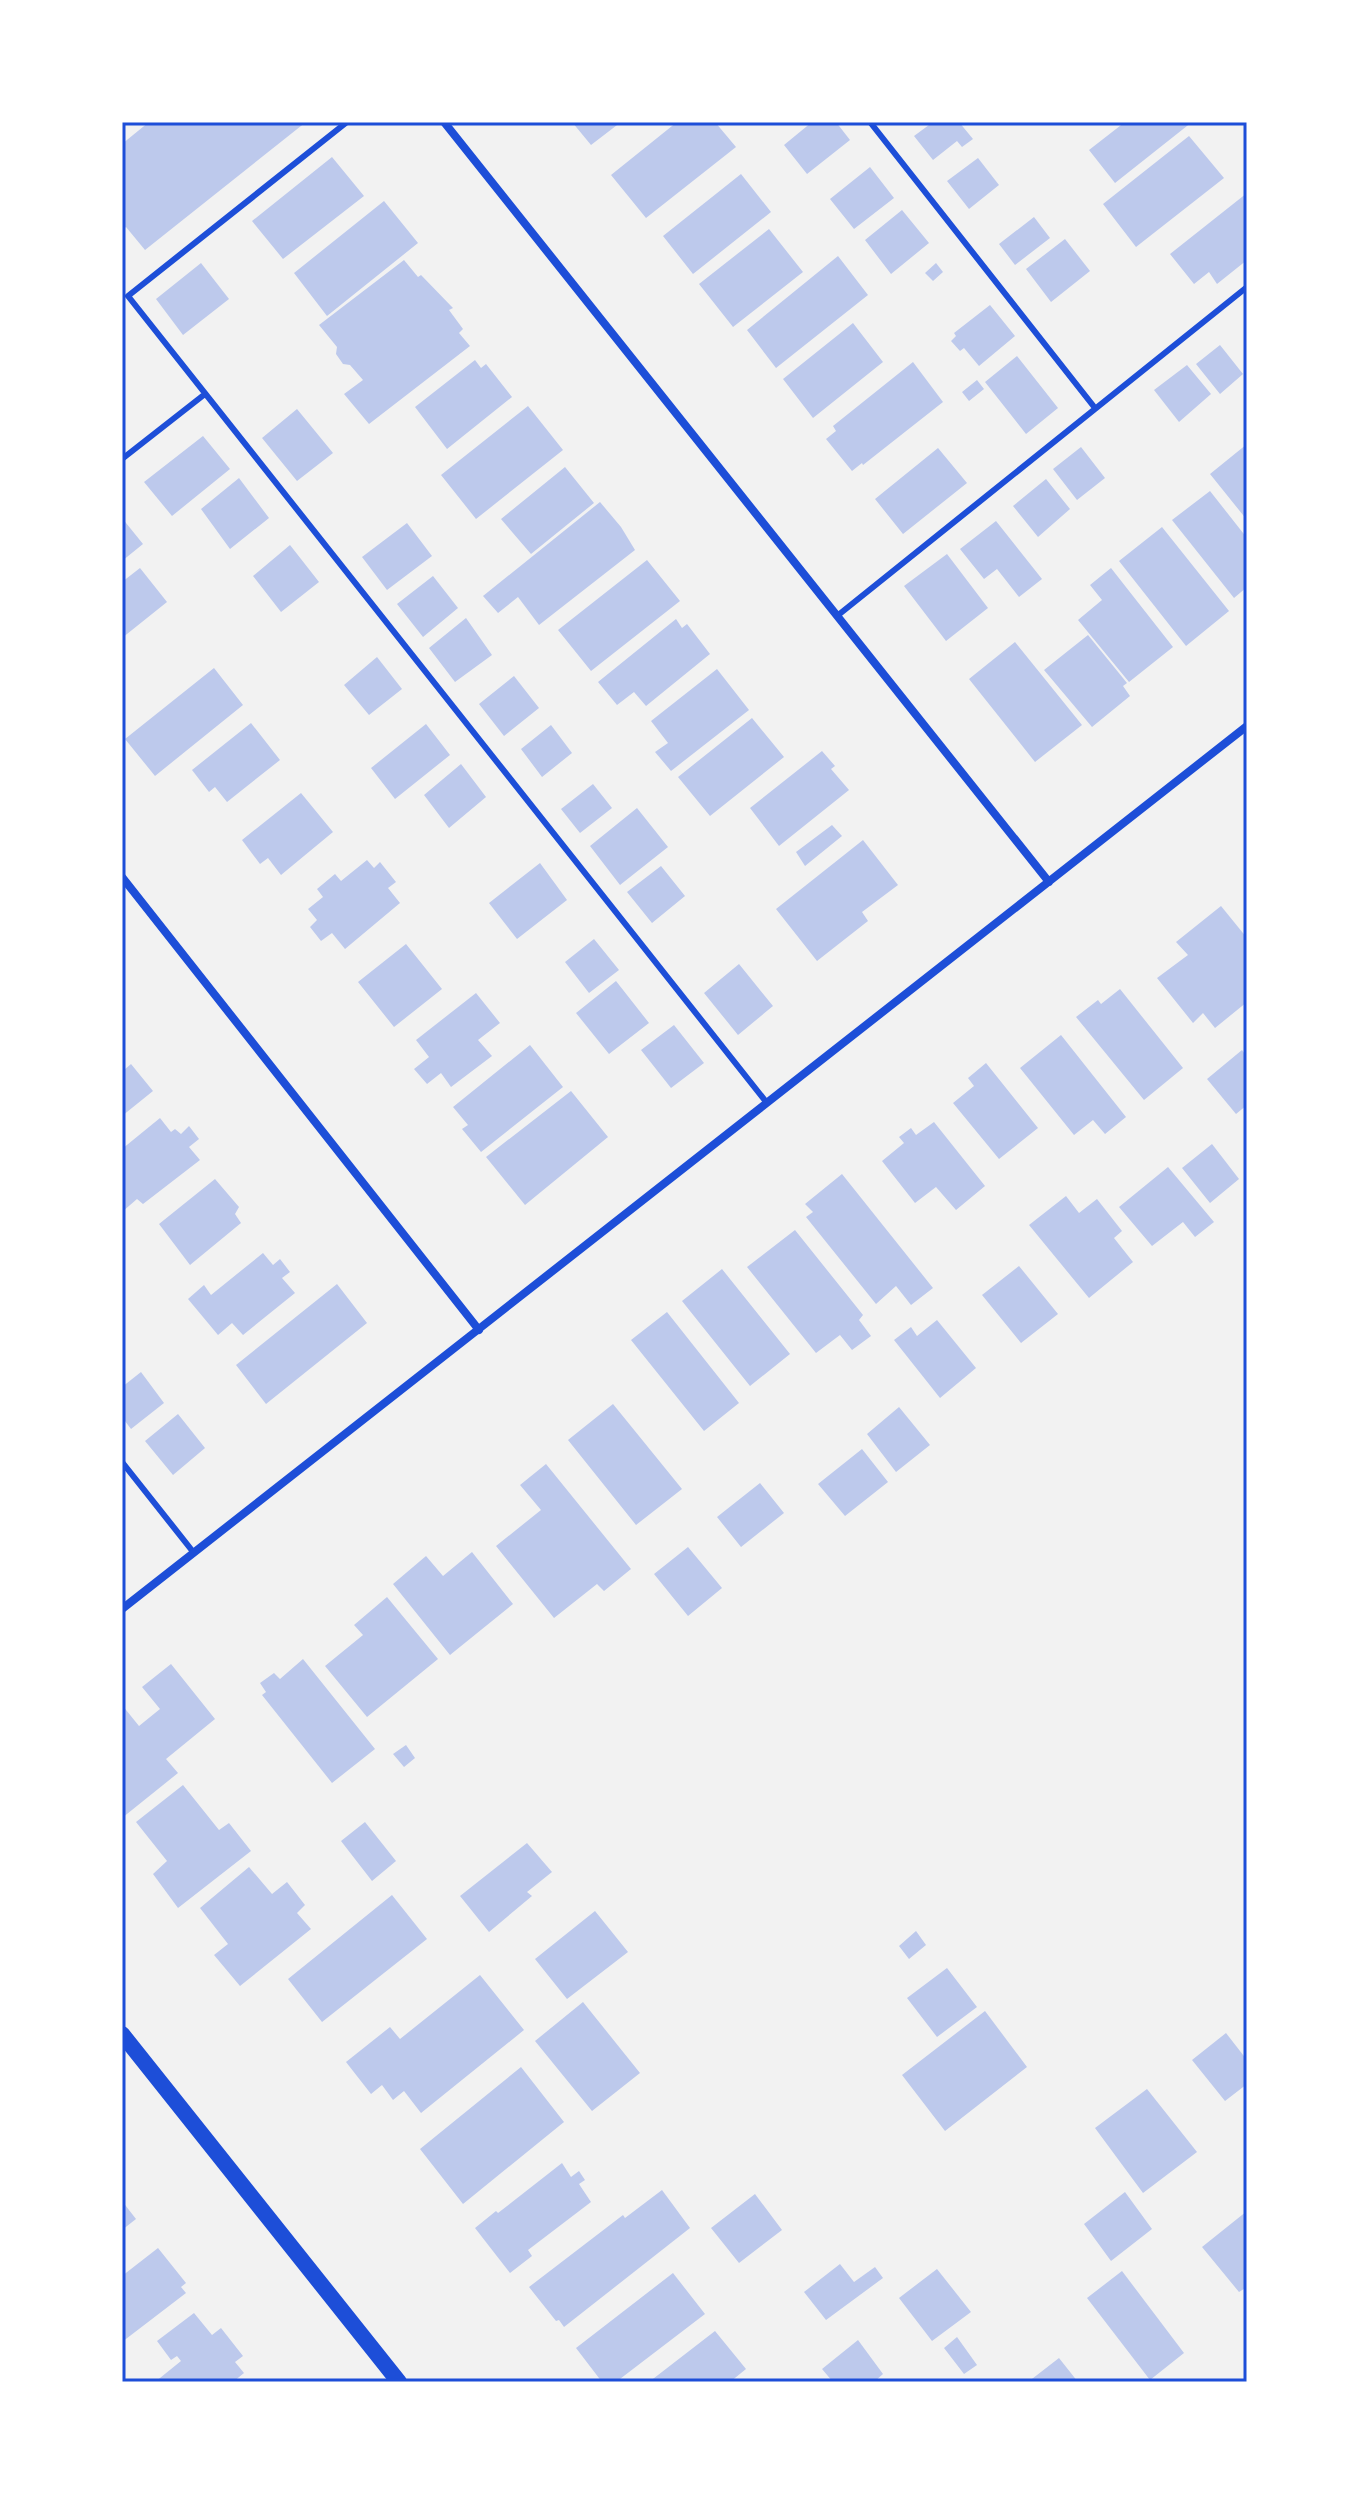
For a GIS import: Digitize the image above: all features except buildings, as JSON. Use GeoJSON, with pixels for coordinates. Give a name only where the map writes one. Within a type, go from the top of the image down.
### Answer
{"type":"FeatureCollection","features":[{"type":"Feature","properties":{"kind":"main road"},"geometry":{"type":"LineString","coordinates":[[122,2034],[399,2382]]}},
{"type":"Feature","properties":{"kind":"street"},"geometry":{"type":"LineString","coordinates":[[444,122],[1049,882]]}},
{"type":"Feature","properties":{"kind":"street"},"geometry":{"type":"LineString","coordinates":[[122,1609],[1247,726]]}},
{"type":"Feature","properties":{"kind":"street"},"geometry":{"type":"LineString","coordinates":[[122,877],[479,1330]]}},
{"type":"Feature","properties":{"kind":"lane"},"geometry":{"type":"LineString","coordinates":[[347,122],[128,296],[767,1103]]}},
{"type":"Feature","properties":{"kind":"lane"},"geometry":{"type":"LineString","coordinates":[[870,122],[1095,408]]}},
{"type":"Feature","properties":{"kind":"lane"},"geometry":{"type":"LineString","coordinates":[[837,616],[1247,287]]}},
{"type":"Feature","properties":{"kind":"lane"},"geometry":{"type":"LineString","coordinates":[[122,459],[205,394]]}},
{"type":"Feature","properties":{"kind":"lane"},"geometry":{"type":"LineString","coordinates":[[122,1462],[194,1553]]}}]}
